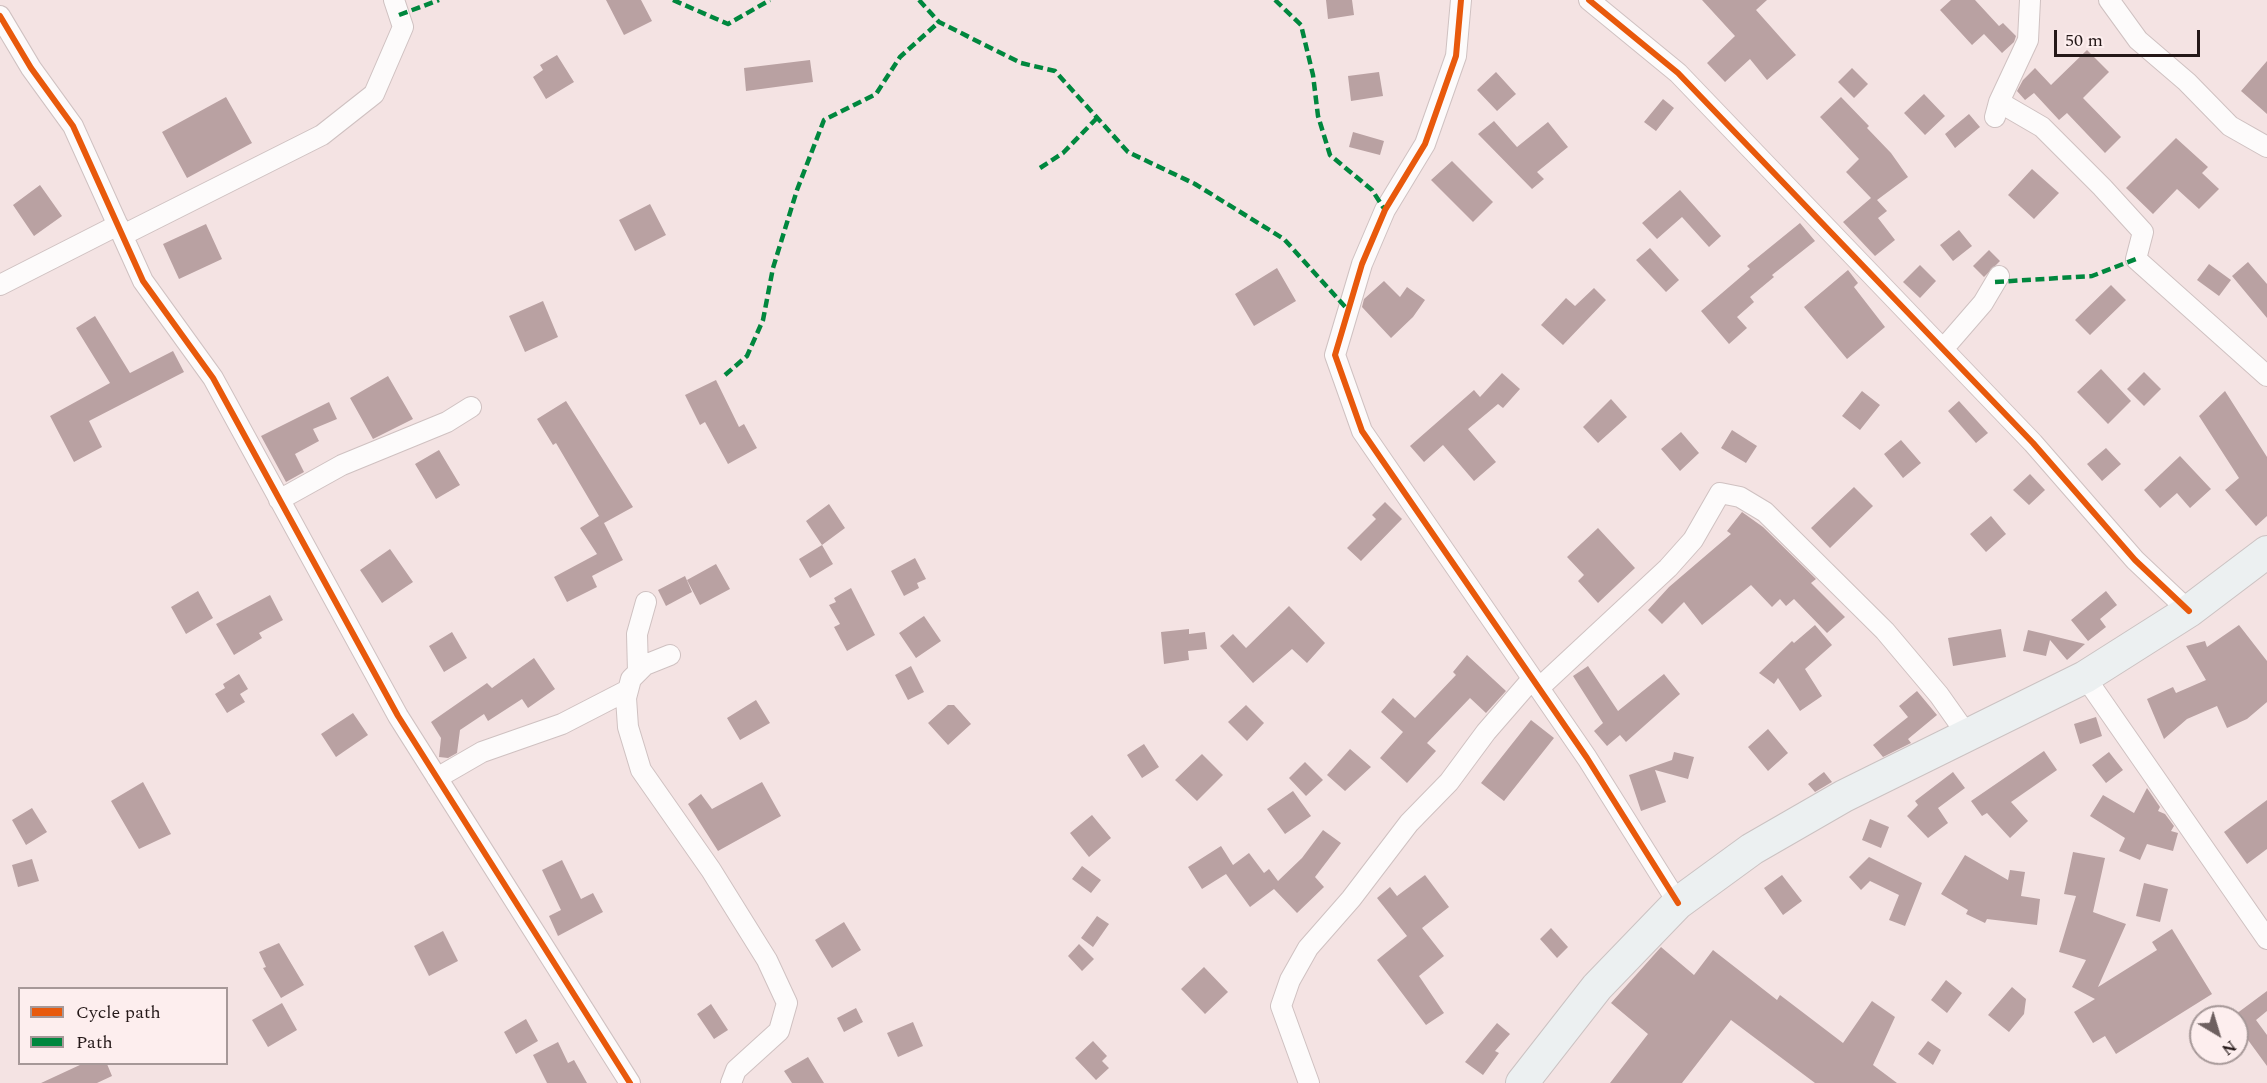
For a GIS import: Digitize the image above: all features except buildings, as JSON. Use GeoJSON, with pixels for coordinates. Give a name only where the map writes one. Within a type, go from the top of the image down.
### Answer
{"type":"FeatureCollection","features":[{"type":"Feature","properties":{"kind":"main road"},"geometry":{"type":"LineString","coordinates":[[1522,1083],[1597,987],[1678,903],[1752,849],[1823,808],[2085,677],[2189,611],[2267,552]]}},
{"type":"Feature","properties":{"kind":"street"},"geometry":{"type":"LineString","coordinates":[[0,285],[322,135],[374,94],[403,27],[394,0]]}},
{"type":"Feature","properties":{"kind":"street"},"geometry":{"type":"LineString","coordinates":[[1461,0],[1456,56],[1425,144],[1385,210],[1362,264],[1335,355],[1362,431],[1587,758],[1678,903]]}},
{"type":"Feature","properties":{"kind":"street"},"geometry":{"type":"LineString","coordinates":[[1589,0],[1678,73],[1944,348],[2135,560],[2189,611]]}},
{"type":"Feature","properties":{"kind":"street"},"geometry":{"type":"LineString","coordinates":[[2030,0],[2028,40],[1997,110],[2042,128],[2102,187],[2143,232],[2136,259],[2267,376]]}},
{"type":"Feature","properties":{"kind":"street"},"geometry":{"type":"LineString","coordinates":[[2109,0],[2138,39],[2187,82],[2230,126],[2267,147]]}},
{"type":"Feature","properties":{"kind":"street"},"geometry":{"type":"LineString","coordinates":[[0,16],[31,68],[73,126],[143,281],[213,378],[398,716],[630,1083]]}},
{"type":"Feature","properties":{"kind":"street"},"geometry":{"type":"LineString","coordinates":[[1944,348],[1983,303],[1999,276]]}},
{"type":"Feature","properties":{"kind":"street"},"geometry":{"type":"LineString","coordinates":[[279,500],[342,465],[447,422],[471,407]]}},
{"type":"Feature","properties":{"kind":"street"},"geometry":{"type":"LineString","coordinates":[[1309,1083],[1281,1006],[1290,980],[1308,948],[1351,899],[1409,823],[1449,782],[1486,732],[1535,683],[1668,568],[1693,540],[1720,493],[1740,496],[1765,512],[1886,631],[1939,695],[1968,736]]}},
{"type":"Feature","properties":{"kind":"street"},"geometry":{"type":"LineString","coordinates":[[638,672],[637,634],[646,602]]}},
{"type":"Feature","properties":{"kind":"street"},"geometry":{"type":"LineString","coordinates":[[670,655],[645,665],[631,679],[628,690],[628,728],[641,770],[711,870],[767,960],[787,1003],[779,1030],[736,1070],[731,1083]]}},
{"type":"Feature","properties":{"kind":"street"},"geometry":{"type":"LineString","coordinates":[[2085,677],[2267,939]]}},
{"type":"Feature","properties":{"kind":"street"},"geometry":{"type":"LineString","coordinates":[[436,778],[482,752],[562,724],[628,690]]}},
{"type":"Feature","properties":{"kind":"marked path"},"geometry":{"type":"LineString","coordinates":[[399,15],[439,0]]}},
{"type":"Feature","properties":{"kind":"marked path"},"geometry":{"type":"LineString","coordinates":[[673,0],[728,24],[770,0]]}},
{"type":"Feature","properties":{"kind":"marked path"},"geometry":{"type":"LineString","coordinates":[[919,0],[939,22],[1021,63],[1055,71],[1128,152],[1195,184],[1284,239],[1348,310]]}},
{"type":"Feature","properties":{"kind":"marked path"},"geometry":{"type":"LineString","coordinates":[[1275,0],[1301,25],[1313,75],[1318,116],[1330,155],[1372,190],[1385,210]]}},
{"type":"Feature","properties":{"kind":"marked path"},"geometry":{"type":"LineString","coordinates":[[725,375],[747,356],[763,320],[773,268],[797,190],[824,120],[876,94],[900,57],[939,22]]}},
{"type":"Feature","properties":{"kind":"marked path"},"geometry":{"type":"LineString","coordinates":[[1040,168],[1063,153],[1096,119]]}},
{"type":"Feature","properties":{"kind":"marked path"},"geometry":{"type":"LineString","coordinates":[[1995,282],[2092,276],[2136,259]]}},
{"type":"Feature","properties":{"kind":"cycle path"},"geometry":{"type":"LineString","coordinates":[[1461,0],[1456,56],[1425,144],[1385,210],[1362,264],[1335,355],[1362,431],[1587,758],[1678,903]]}},
{"type":"Feature","properties":{"kind":"cycle path"},"geometry":{"type":"LineString","coordinates":[[1589,0],[1678,73],[2033,443],[2135,560],[2189,611]]}},
{"type":"Feature","properties":{"kind":"cycle path"},"geometry":{"type":"LineString","coordinates":[[0,16],[31,68],[73,126],[143,281],[213,378],[398,716],[630,1083]]}}]}
